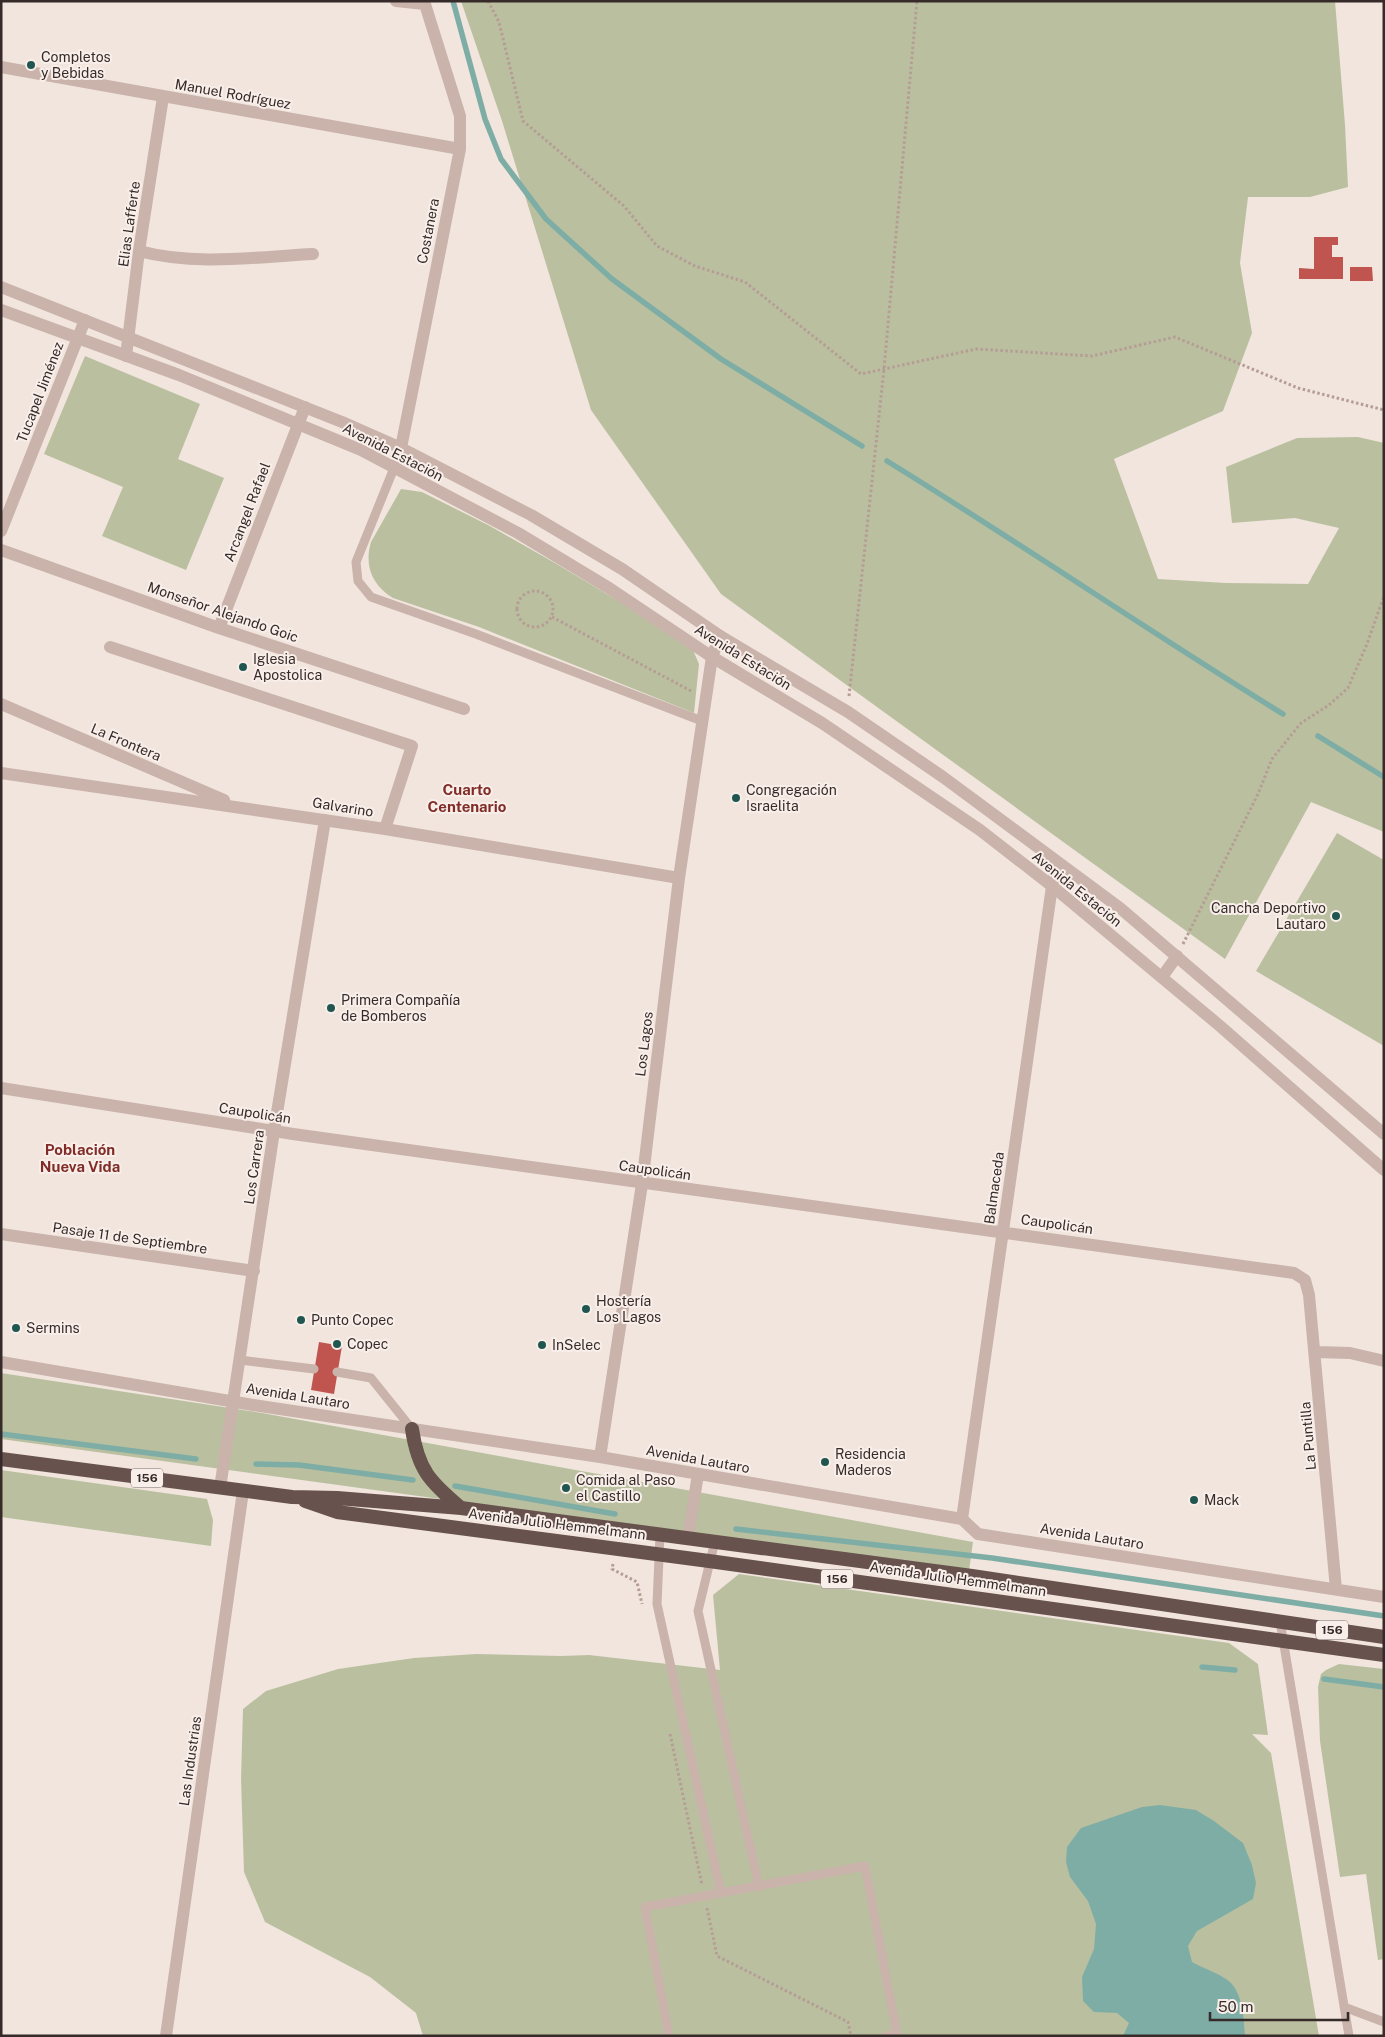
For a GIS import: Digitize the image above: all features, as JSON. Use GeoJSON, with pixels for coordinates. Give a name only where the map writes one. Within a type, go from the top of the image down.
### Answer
{"type":"FeatureCollection","features":[{"type":"Feature","properties":{"kind":"highway"},"geometry":{"type":"LineString","coordinates":[[412,1429],[415,1450],[425,1473],[438,1489],[461,1508]]}},
{"type":"Feature","properties":{"kind":"highway","name":"Avenida Julio Hemmelmann"},"geometry":{"type":"LineString","coordinates":[[1,1458],[243,1492],[461,1508],[972,1576],[1384,1637]]}},
{"type":"Feature","properties":{"kind":"highway","name":"Avenida Julio Hemmelmann"},"geometry":{"type":"LineString","coordinates":[[292,1497],[337,1512],[660,1554],[1384,1656]]}},
{"type":"Feature","properties":{"kind":"street"},"geometry":{"type":"LineString","coordinates":[[396,1],[424,3]]}},
{"type":"Feature","properties":{"kind":"street","name":"Costanera"},"geometry":{"type":"LineString","coordinates":[[394,468],[401,448],[460,149],[460,116],[424,3]]}},
{"type":"Feature","properties":{"kind":"street","name":"Manuel Rodríguez"},"geometry":{"type":"LineString","coordinates":[[1,67],[460,149]]}},
{"type":"Feature","properties":{"kind":"street","name":"Elias Lafferte"},"geometry":{"type":"LineString","coordinates":[[126,356],[139,251],[163,97]]}},
{"type":"Feature","properties":{"kind":"street"},"geometry":{"type":"LineString","coordinates":[[139,251],[161,257],[207,260],[313,254]]}},
{"type":"Feature","properties":{"kind":"street","name":"Avenida Estación"},"geometry":{"type":"LineString","coordinates":[[1,287],[401,448],[547,525],[622,569],[720,636],[848,712],[943,777],[1120,908],[1384,1134]]}},
{"type":"Feature","properties":{"kind":"street","name":"Avenida Estación"},"geometry":{"type":"LineString","coordinates":[[1,310],[179,375],[361,450],[518,533],[609,588],[712,657],[830,729],[980,830],[1052,886],[1162,977],[1384,1170]]}},
{"type":"Feature","properties":{"kind":"street","name":"Tucapel Jiménez"},"geometry":{"type":"LineString","coordinates":[[1,531],[85,320]]}},
{"type":"Feature","properties":{"kind":"street","name":"Arcangel Rafael"},"geometry":{"type":"LineString","coordinates":[[218,628],[305,408]]}},
{"type":"Feature","properties":{"kind":"street","name":"Monseñor Alejando Goic"},"geometry":{"type":"LineString","coordinates":[[1,550],[218,628],[464,709]]}},
{"type":"Feature","properties":{"kind":"street","name":"Los Lagos"},"geometry":{"type":"LineString","coordinates":[[600,1457],[642,1184],[678,878],[712,657],[720,636]]}},
{"type":"Feature","properties":{"kind":"street"},"geometry":{"type":"LineString","coordinates":[[110,647],[412,746],[385,829]]}},
{"type":"Feature","properties":{"kind":"street","name":"La Frontera"},"geometry":{"type":"LineString","coordinates":[[1,704],[239,807]]}},
{"type":"Feature","properties":{"kind":"street","name":"Galvarino"},"geometry":{"type":"LineString","coordinates":[[1,773],[385,829],[678,878]]}},
{"type":"Feature","properties":{"kind":"street","name":"Los Carrera"},"geometry":{"type":"LineString","coordinates":[[220,1488],[274,1131],[325,820]]}},
{"type":"Feature","properties":{"kind":"street","name":"Balmaceda"},"geometry":{"type":"LineString","coordinates":[[962,1519],[1052,886],[1057,862]]}},
{"type":"Feature","properties":{"kind":"street"},"geometry":{"type":"LineString","coordinates":[[1162,977],[1176,956]]}},
{"type":"Feature","properties":{"kind":"street","name":"Caupolicán"},"geometry":{"type":"LineString","coordinates":[[1,1088],[274,1131],[642,1184],[1279,1270],[1294,1273],[1305,1280]]}},
{"type":"Feature","properties":{"kind":"street","name":"Pasaje 11 de Septiembre"},"geometry":{"type":"LineString","coordinates":[[1,1234],[254,1272]]}},
{"type":"Feature","properties":{"kind":"street","name":"La Puntilla"},"geometry":{"type":"LineString","coordinates":[[1305,1280],[1310,1295],[1316,1352],[1336,1590]]}},
{"type":"Feature","properties":{"kind":"street"},"geometry":{"type":"LineString","coordinates":[[1316,1352],[1350,1353],[1384,1361]]}},
{"type":"Feature","properties":{"kind":"street","name":"Avenida Lautaro"},"geometry":{"type":"LineString","coordinates":[[1,1362],[234,1402],[600,1457],[962,1519],[978,1534],[1384,1597]]}},
{"type":"Feature","properties":{"kind":"street"},"geometry":{"type":"LineString","coordinates":[[688,1538],[698,1474]]}},
{"type":"Feature","properties":{"kind":"street","name":"Las Industrias"},"geometry":{"type":"LineString","coordinates":[[166,2036],[243,1492]]}},
{"type":"Feature","properties":{"kind":"lane"},"geometry":{"type":"LineString","coordinates":[[394,468],[356,562],[358,581],[370,597],[476,634],[702,721]]}},
{"type":"Feature","properties":{"kind":"lane"},"geometry":{"type":"LineString","coordinates":[[240,1360],[314,1369]]}},
{"type":"Feature","properties":{"kind":"lane"},"geometry":{"type":"LineString","coordinates":[[337,1372],[371,1378],[412,1429]]}},
{"type":"Feature","properties":{"kind":"lane"},"geometry":{"type":"LineString","coordinates":[[660,1534],[657,1604],[721,1893]]}},
{"type":"Feature","properties":{"kind":"lane"},"geometry":{"type":"LineString","coordinates":[[715,1542],[698,1611],[759,1887]]}},
{"type":"Feature","properties":{"kind":"lane"},"geometry":{"type":"LineString","coordinates":[[1280,1621],[1349,2036]]}},
{"type":"Feature","properties":{"kind":"lane"},"geometry":{"type":"LineString","coordinates":[[669,2036],[645,1907],[865,1866],[897,2035],[886,2036]]}},
{"type":"Feature","properties":{"kind":"lane"},"geometry":{"type":"LineString","coordinates":[[1344,2007],[1384,2022]]}},
{"type":"Feature","properties":{"kind":"path"},"geometry":{"type":"LineString","coordinates":[[488,1],[499,22],[523,121],[624,206],[657,246],[694,266],[745,282],[861,374],[976,349],[1092,356],[1175,337],[1298,388],[1384,410]]}},
{"type":"Feature","properties":{"kind":"path"},"geometry":{"type":"LineString","coordinates":[[848,712],[884,369],[917,1]]}},
{"type":"Feature","properties":{"kind":"path"},"geometry":{"type":"LineString","coordinates":[[531,591],[543,592],[552,601],[554,607],[552,618],[542,626],[530,627],[520,620],[517,609],[518,603],[525,594],[531,591]]}},
{"type":"Feature","properties":{"kind":"path"},"geometry":{"type":"LineString","coordinates":[[1176,956],[1258,794],[1272,759],[1301,723],[1329,705],[1348,688],[1367,644],[1384,596]]}},
{"type":"Feature","properties":{"kind":"path"},"geometry":{"type":"LineString","coordinates":[[552,618],[705,699]]}},
{"type":"Feature","properties":{"kind":"green space"},"geometry":{"type":"Polygon","coordinates":[[[461,1],[1335,1],[1348,187],[1310,197],[1248,197],[1240,263],[1252,333],[1223,411],[1114,459],[1158,579],[1226,583],[1308,584],[1339,528],[1295,518],[1232,523],[1226,467],[1297,438],[1358,437],[1384,443],[1384,832],[1311,802],[1225,959],[721,594],[591,410],[502,121],[461,1]]]}},
{"type":"Feature","properties":{"kind":"green space"},"geometry":{"type":"Polygon","coordinates":[[[85,356],[200,404],[178,459],[224,478],[186,570],[102,536],[123,487],[44,454],[85,356]]]}},
{"type":"Feature","properties":{"kind":"green space"},"geometry":{"type":"Polygon","coordinates":[[[401,489],[422,492],[490,526],[622,603],[693,650],[699,664],[694,713],[479,627],[393,598],[386,593],[375,581],[369,567],[369,551],[371,542],[401,489]]]}},
{"type":"Feature","properties":{"kind":"green space","name":"Cancha Deportivo Lautaro"},"geometry":{"type":"Polygon","coordinates":[[[1337,833],[1384,860],[1384,1046],[1256,971],[1337,833]]]}},
{"type":"Feature","properties":{"kind":"green space"},"geometry":{"type":"Polygon","coordinates":[[[1,1373],[262,1413],[973,1542],[969,1571],[1,1439],[1,1373]]]}},
{"type":"Feature","properties":{"kind":"green space"},"geometry":{"type":"Polygon","coordinates":[[[1,1470],[207,1499],[213,1520],[211,1546],[1,1517],[1,1470]]]}},
{"type":"Feature","properties":{"kind":"green space"},"geometry":{"type":"Polygon","coordinates":[[[739,1574],[1229,1643],[1258,1664],[1268,1735],[1252,1734],[1271,1753],[1319,2036],[423,2036],[416,2013],[370,1977],[265,1922],[244,1872],[241,1779],[243,1709],[266,1691],[338,1669],[414,1658],[476,1654],[589,1655],[720,1670],[713,1595],[739,1574]]]}},
{"type":"Feature","properties":{"kind":"green space"},"geometry":{"type":"Polygon","coordinates":[[[1339,1664],[1384,1669],[1384,1959],[1378,1960],[1366,1874],[1340,1877],[1320,1741],[1318,1687],[1321,1674],[1339,1664]]]}},
{"type":"Feature","properties":{"kind":"water"},"geometry":{"type":"Polygon","coordinates":[[[1160,1805],[1196,1810],[1214,1821],[1243,1843],[1252,1865],[1256,1883],[1253,1899],[1197,1931],[1188,1946],[1192,1962],[1223,1977],[1235,1988],[1242,2008],[1245,2036],[1123,2036],[1129,2023],[1117,2013],[1094,2012],[1083,2001],[1082,1977],[1094,1949],[1096,1924],[1088,1901],[1070,1877],[1066,1862],[1067,1847],[1081,1828],[1142,1807],[1160,1805]]]}},
{"type":"Feature","properties":{"kind":"building"},"geometry":{"type":"Polygon","coordinates":[[[1314,237],[1338,237],[1338,245],[1332,245],[1332,257],[1343,257],[1343,279],[1299,279],[1299,268],[1314,269],[1314,237]]]}},
{"type":"Feature","properties":{"kind":"building"},"geometry":{"type":"Polygon","coordinates":[[[1350,267],[1372,267],[1373,281],[1350,281],[1350,267]]]}},
{"type":"Feature","properties":{"kind":"building"},"geometry":{"type":"Polygon","coordinates":[[[319,1342],[342,1346],[334,1394],[311,1390],[319,1342]]]}},
{"type":"Feature","properties":{"kind":"waterway"},"geometry":{"type":"LineString","coordinates":[[453,1],[485,119],[501,159],[546,219],[612,279],[721,359],[862,446]]}},
{"type":"Feature","properties":{"kind":"waterway"},"geometry":{"type":"LineString","coordinates":[[887,461],[1283,714]]}},
{"type":"Feature","properties":{"kind":"waterway"},"geometry":{"type":"LineString","coordinates":[[1318,736],[1384,777]]}},
{"type":"Feature","properties":{"kind":"waterway"},"geometry":{"type":"LineString","coordinates":[[1,1434],[196,1459]]}},
{"type":"Feature","properties":{"kind":"waterway"},"geometry":{"type":"LineString","coordinates":[[256,1464],[299,1465],[413,1480]]}},
{"type":"Feature","properties":{"kind":"waterway"},"geometry":{"type":"LineString","coordinates":[[455,1486],[615,1514]]}},
{"type":"Feature","properties":{"kind":"waterway"},"geometry":{"type":"LineString","coordinates":[[736,1529],[992,1558],[1384,1616]]}},
{"type":"Feature","properties":{"kind":"waterway"},"geometry":{"type":"LineString","coordinates":[[1202,1667],[1235,1670]]}},
{"type":"Feature","properties":{"kind":"waterway"},"geometry":{"type":"LineString","coordinates":[[1324,1679],[1384,1687]]}},
{"type":"Feature","properties":{"kind":"place","name":"Completos y Bebidas"},"geometry":{"type":"Point","coordinates":[31,65]}},
{"type":"Feature","properties":{"kind":"place","name":"Iglesia Apostolica"},"geometry":{"type":"Point","coordinates":[243,667]}},
{"type":"Feature","properties":{"kind":"place","name":"Congregación Israelita"},"geometry":{"type":"Point","coordinates":[736,798]}},
{"type":"Feature","properties":{"kind":"place","name":"Cancha Deportivo Lautaro"},"geometry":{"type":"Point","coordinates":[1336,916]}},
{"type":"Feature","properties":{"kind":"place","name":"Primera Compañía de Bomberos"},"geometry":{"type":"Point","coordinates":[331,1008]}},
{"type":"Feature","properties":{"kind":"place","name":"Hostería Los Lagos"},"geometry":{"type":"Point","coordinates":[586,1309]}},
{"type":"Feature","properties":{"kind":"place","name":"Punto Copec"},"geometry":{"type":"Point","coordinates":[301,1320]}},
{"type":"Feature","properties":{"kind":"place","name":"Sermins"},"geometry":{"type":"Point","coordinates":[16,1328]}},
{"type":"Feature","properties":{"kind":"place","name":"Copec"},"geometry":{"type":"Point","coordinates":[337,1344]}},
{"type":"Feature","properties":{"kind":"place","name":"InSelec"},"geometry":{"type":"Point","coordinates":[542,1345]}},
{"type":"Feature","properties":{"kind":"place","name":"Residencia Maderos"},"geometry":{"type":"Point","coordinates":[825,1462]}},
{"type":"Feature","properties":{"kind":"place","name":"Comida al Paso el Castillo"},"geometry":{"type":"Point","coordinates":[566,1488]}},
{"type":"Feature","properties":{"kind":"place","name":"Mack"},"geometry":{"type":"Point","coordinates":[1194,1500]}},
{"type":"Feature","properties":{"kind":"district","name":"Cuarto Centenario"},"geometry":{"type":"Point","coordinates":[467,798]}},
{"type":"Feature","properties":{"kind":"district","name":"Población Nueva Vida"},"geometry":{"type":"Point","coordinates":[80,1158]}}]}
